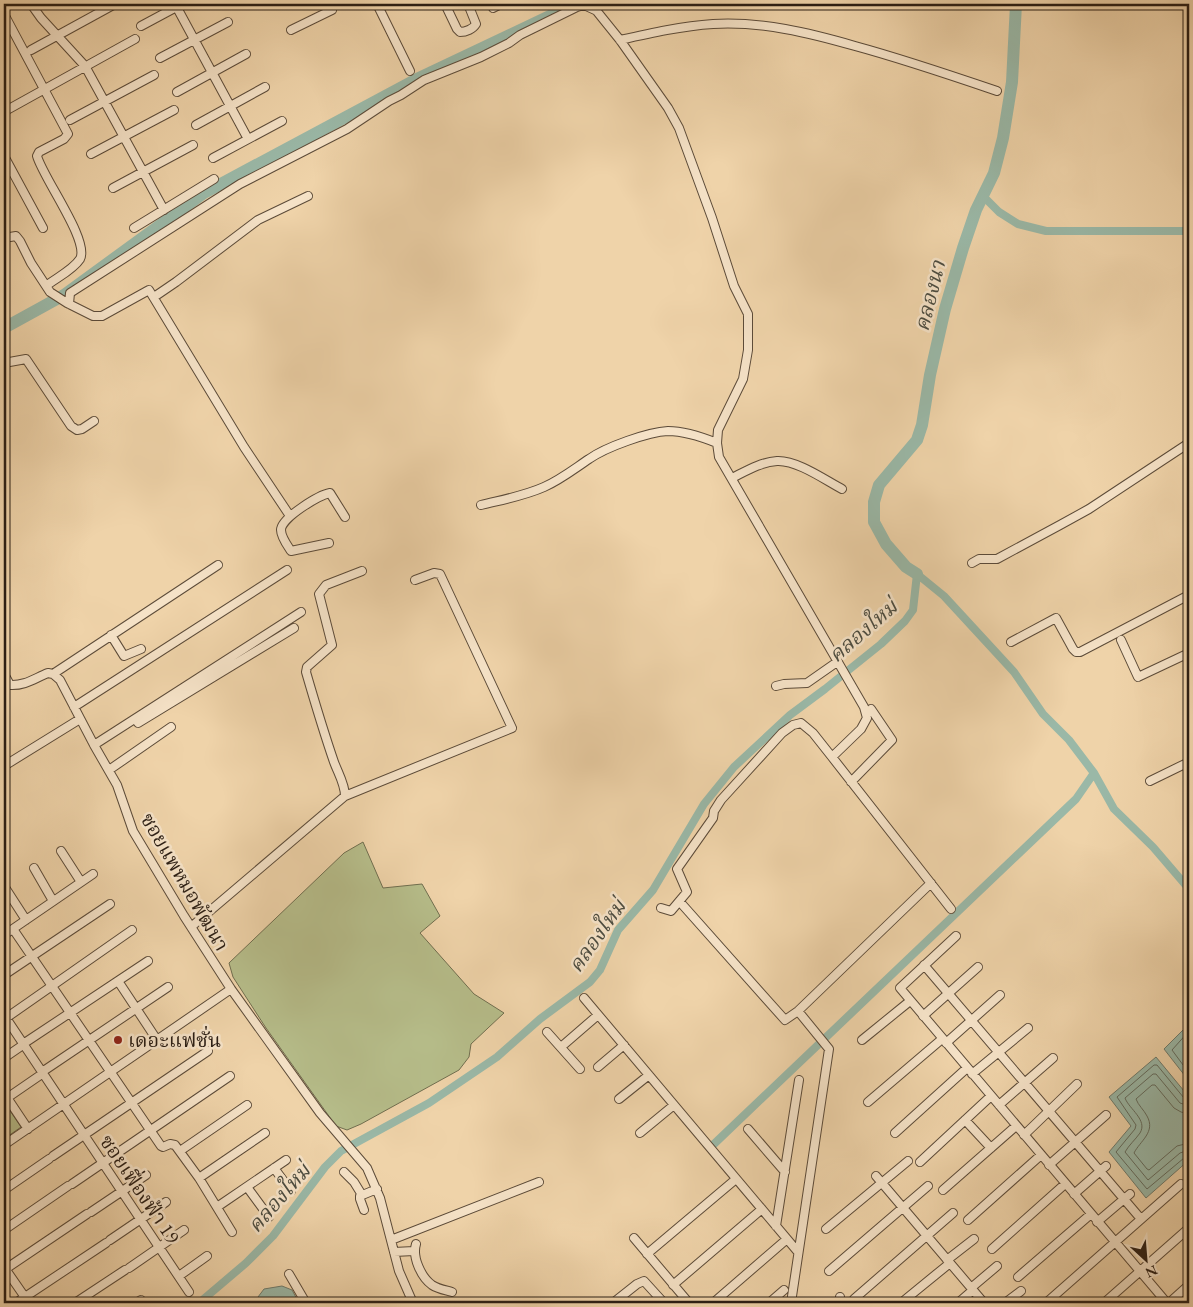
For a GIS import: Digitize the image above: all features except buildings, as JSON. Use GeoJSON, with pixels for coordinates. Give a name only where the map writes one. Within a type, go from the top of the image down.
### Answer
{"type":"FeatureCollection","features":[{"type":"Feature","properties":{"kind":"street"},"geometry":{"type":"LineString","coordinates":[[32,4],[58,37],[85,66],[164,210]]}},
{"type":"Feature","properties":{"kind":"street"},"geometry":{"type":"LineString","coordinates":[[31,50],[58,37],[114,4]]}},
{"type":"Feature","properties":{"kind":"street"},"geometry":{"type":"LineString","coordinates":[[378,4],[410,70]]}},
{"type":"Feature","properties":{"kind":"street"},"geometry":{"type":"LineString","coordinates":[[445,4],[460,32],[473,28],[476,24],[468,4]]}},
{"type":"Feature","properties":{"kind":"street"},"geometry":{"type":"LineString","coordinates":[[493,8],[501,4]]}},
{"type":"Feature","properties":{"kind":"street"},"geometry":{"type":"LineString","coordinates":[[141,26],[178,5],[194,40],[248,139]]}},
{"type":"Feature","properties":{"kind":"street"},"geometry":{"type":"LineString","coordinates":[[68,303],[70,293],[184,222],[240,184],[347,129],[430,77],[481,57],[509,43],[520,35],[578,7],[584,5],[593,7],[620,40],[668,108],[685,139],[734,286],[748,314],[748,350],[743,378],[718,437],[719,457],[864,707],[867,718],[861,729],[832,757]]}},
{"type":"Feature","properties":{"kind":"street"},"geometry":{"type":"LineString","coordinates":[[291,30],[332,10]]}},
{"type":"Feature","properties":{"kind":"street"},"geometry":{"type":"LineString","coordinates":[[4,14],[68,134],[64,139],[37,154],[78,236],[82,252],[74,265],[48,289]]}},
{"type":"Feature","properties":{"kind":"street"},"geometry":{"type":"LineString","coordinates":[[160,58],[228,22]]}},
{"type":"Feature","properties":{"kind":"street"},"geometry":{"type":"LineString","coordinates":[[620,40],[657,32],[714,24],[772,27],[830,38],[904,59],[997,91]]}},
{"type":"Feature","properties":{"kind":"street"},"geometry":{"type":"LineString","coordinates":[[7,110],[135,39]]}},
{"type":"Feature","properties":{"kind":"street"},"geometry":{"type":"LineString","coordinates":[[177,92],[246,54]]}},
{"type":"Feature","properties":{"kind":"street"},"geometry":{"type":"LineString","coordinates":[[70,120],[154,75]]}},
{"type":"Feature","properties":{"kind":"street"},"geometry":{"type":"LineString","coordinates":[[196,125],[265,87]]}},
{"type":"Feature","properties":{"kind":"street"},"geometry":{"type":"LineString","coordinates":[[91,154],[174,110]]}},
{"type":"Feature","properties":{"kind":"street"},"geometry":{"type":"LineString","coordinates":[[213,158],[282,121]]}},
{"type":"Feature","properties":{"kind":"street"},"geometry":{"type":"LineString","coordinates":[[113,188],[193,145]]}},
{"type":"Feature","properties":{"kind":"street"},"geometry":{"type":"LineString","coordinates":[[4,156],[43,228]]}},
{"type":"Feature","properties":{"kind":"street"},"geometry":{"type":"LineString","coordinates":[[134,228],[214,179]]}},
{"type":"Feature","properties":{"kind":"street"},"geometry":{"type":"LineString","coordinates":[[154,297],[258,220],[308,196]]}},
{"type":"Feature","properties":{"kind":"street"},"geometry":{"type":"LineString","coordinates":[[4,238],[16,236],[31,264],[48,289],[92,316],[102,316],[149,290],[244,446],[290,516]]}},
{"type":"Feature","properties":{"kind":"street"},"geometry":{"type":"LineString","coordinates":[[4,363],[26,359],[71,426],[77,430],[94,421]]}},
{"type":"Feature","properties":{"kind":"street"},"geometry":{"type":"LineString","coordinates":[[480,504],[543,488],[560,480],[590,458],[609,448],[658,432],[677,432],[704,438],[718,437]]}},
{"type":"Feature","properties":{"kind":"street"},"geometry":{"type":"LineString","coordinates":[[972,562],[979,559],[997,558],[1068,521],[1189,443]]}},
{"type":"Feature","properties":{"kind":"street"},"geometry":{"type":"LineString","coordinates":[[732,478],[760,464],[777,461],[792,463],[842,489]]}},
{"type":"Feature","properties":{"kind":"street"},"geometry":{"type":"LineString","coordinates":[[329,542],[291,551],[282,535],[283,522],[330,492],[344,517]]}},
{"type":"Feature","properties":{"kind":"street"},"geometry":{"type":"LineString","coordinates":[[5,681],[22,685],[43,675],[53,674],[218,565]]}},
{"type":"Feature","properties":{"kind":"street"},"geometry":{"type":"LineString","coordinates":[[74,706],[287,570]]}},
{"type":"Feature","properties":{"kind":"street"},"geometry":{"type":"LineString","coordinates":[[345,796],[345,789],[318,714],[306,667],[332,645],[319,594],[326,585],[362,570]]}},
{"type":"Feature","properties":{"kind":"street"},"geometry":{"type":"LineString","coordinates":[[191,928],[345,796],[512,728],[440,574],[434,573],[415,580]]}},
{"type":"Feature","properties":{"kind":"street"},"geometry":{"type":"LineString","coordinates":[[1011,642],[1056,618],[1073,649],[1076,652],[1080,652],[1189,595]]}},
{"type":"Feature","properties":{"kind":"street"},"geometry":{"type":"LineString","coordinates":[[95,746],[301,612]]}},
{"type":"Feature","properties":{"kind":"street"},"geometry":{"type":"LineString","coordinates":[[95,746],[294,628]]}},
{"type":"Feature","properties":{"kind":"street"},"geometry":{"type":"LineString","coordinates":[[111,635],[124,656],[140,649]]}},
{"type":"Feature","properties":{"kind":"street"},"geometry":{"type":"LineString","coordinates":[[1122,640],[1138,677],[1189,653]]}},
{"type":"Feature","properties":{"kind":"street"},"geometry":{"type":"LineString","coordinates":[[776,686],[807,683],[839,665]]}},
{"type":"Feature","properties":{"kind":"street","name":"ซอยแพหมอพัฒนา"},"geometry":{"type":"LineString","coordinates":[[53,674],[60,680],[121,793],[133,831],[191,928],[231,989],[320,1113],[368,1168],[377,1189]]}},
{"type":"Feature","properties":{"kind":"street"},"geometry":{"type":"LineString","coordinates":[[852,782],[892,740],[871,709]]}},
{"type":"Feature","properties":{"kind":"street"},"geometry":{"type":"LineString","coordinates":[[4,766],[80,719]]}},
{"type":"Feature","properties":{"kind":"street"},"geometry":{"type":"LineString","coordinates":[[661,908],[671,911],[686,894],[687,889],[678,869],[713,818],[714,810],[721,800],[782,733],[801,722],[814,733],[951,910]]}},
{"type":"Feature","properties":{"kind":"street"},"geometry":{"type":"LineString","coordinates":[[108,770],[171,727]]}},
{"type":"Feature","properties":{"kind":"street"},"geometry":{"type":"LineString","coordinates":[[1150,781],[1189,762]]}},
{"type":"Feature","properties":{"kind":"street"},"geometry":{"type":"LineString","coordinates":[[61,851],[81,882]]}},
{"type":"Feature","properties":{"kind":"street"},"geometry":{"type":"LineString","coordinates":[[34,868],[54,901]]}},
{"type":"Feature","properties":{"kind":"street"},"geometry":{"type":"LineString","coordinates":[[4,935],[93,874]]}},
{"type":"Feature","properties":{"kind":"street"},"geometry":{"type":"LineString","coordinates":[[680,902],[785,1020],[798,1011],[931,883]]}},
{"type":"Feature","properties":{"kind":"street"},"geometry":{"type":"LineString","coordinates":[[4,886],[26,920]]}},
{"type":"Feature","properties":{"kind":"street"},"geometry":{"type":"LineString","coordinates":[[4,975],[110,904]]}},
{"type":"Feature","properties":{"kind":"street"},"geometry":{"type":"LineString","coordinates":[[13,929],[162,1147],[174,1144],[180,1151],[232,1232]]}},
{"type":"Feature","properties":{"kind":"street"},"geometry":{"type":"LineString","coordinates":[[5,1016],[52,987],[132,930]]}},
{"type":"Feature","properties":{"kind":"street"},"geometry":{"type":"LineString","coordinates":[[956,936],[900,988],[1097,1222],[1168,1303],[1189,1285]]}},
{"type":"Feature","properties":{"kind":"street"},"geometry":{"type":"LineString","coordinates":[[4,1058],[148,961]]}},
{"type":"Feature","properties":{"kind":"street"},"geometry":{"type":"LineString","coordinates":[[924,966],[1075,1142],[1103,1169],[1127,1197],[1141,1220]]}},
{"type":"Feature","properties":{"kind":"street"},"geometry":{"type":"LineString","coordinates":[[923,1016],[978,967]]}},
{"type":"Feature","properties":{"kind":"street"},"geometry":{"type":"LineString","coordinates":[[118,981],[157,1040]]}},
{"type":"Feature","properties":{"kind":"street"},"geometry":{"type":"LineString","coordinates":[[28,1129],[6,1096],[168,987]]}},
{"type":"Feature","properties":{"kind":"street"},"geometry":{"type":"LineString","coordinates":[[4,1145],[231,989]]}},
{"type":"Feature","properties":{"kind":"street"},"geometry":{"type":"LineString","coordinates":[[868,1102],[1000,995]]}},
{"type":"Feature","properties":{"kind":"street"},"geometry":{"type":"LineString","coordinates":[[584,998],[798,1252]]}},
{"type":"Feature","properties":{"kind":"street"},"geometry":{"type":"LineString","coordinates":[[862,1040],[910,1001]]}},
{"type":"Feature","properties":{"kind":"street"},"geometry":{"type":"LineString","coordinates":[[791,1303],[829,1049],[798,1011]]}},
{"type":"Feature","properties":{"kind":"street"},"geometry":{"type":"LineString","coordinates":[[561,1047],[598,1015]]}},
{"type":"Feature","properties":{"kind":"street","name":"ซอยเฟื่องฟ้า 19"},"geometry":{"type":"LineString","coordinates":[[5,1016],[40,1074],[64,1105],[189,1292]]}},
{"type":"Feature","properties":{"kind":"street"},"geometry":{"type":"LineString","coordinates":[[895,1133],[970,1071],[1028,1028]]}},
{"type":"Feature","properties":{"kind":"street"},"geometry":{"type":"LineString","coordinates":[[547,1032],[580,1069]]}},
{"type":"Feature","properties":{"kind":"street"},"geometry":{"type":"LineString","coordinates":[[598,1067],[624,1046]]}},
{"type":"Feature","properties":{"kind":"street"},"geometry":{"type":"LineString","coordinates":[[4,1190],[208,1051]]}},
{"type":"Feature","properties":{"kind":"street"},"geometry":{"type":"LineString","coordinates":[[999,1105],[1053,1058]]}},
{"type":"Feature","properties":{"kind":"street"},"geometry":{"type":"LineString","coordinates":[[619,1099],[649,1075]]}},
{"type":"Feature","properties":{"kind":"street"},"geometry":{"type":"LineString","coordinates":[[4,1230],[230,1076]]}},
{"type":"Feature","properties":{"kind":"street"},"geometry":{"type":"LineString","coordinates":[[776,1226],[799,1080]]}},
{"type":"Feature","properties":{"kind":"street"},"geometry":{"type":"LineString","coordinates":[[1024,1135],[1077,1084]]}},
{"type":"Feature","properties":{"kind":"street"},"geometry":{"type":"LineString","coordinates":[[920,1162],[991,1096]]}},
{"type":"Feature","properties":{"kind":"street"},"geometry":{"type":"LineString","coordinates":[[180,1151],[247,1105]]}},
{"type":"Feature","properties":{"kind":"street"},"geometry":{"type":"LineString","coordinates":[[640,1133],[674,1105]]}},
{"type":"Feature","properties":{"kind":"street"},"geometry":{"type":"LineString","coordinates":[[1049,1164],[1106,1115]]}},
{"type":"Feature","properties":{"kind":"street"},"geometry":{"type":"LineString","coordinates":[[965,1120],[991,1148]]}},
{"type":"Feature","properties":{"kind":"street"},"geometry":{"type":"LineString","coordinates":[[943,1190],[1016,1126]]}},
{"type":"Feature","properties":{"kind":"street"},"geometry":{"type":"LineString","coordinates":[[748,1129],[784,1172]]}},
{"type":"Feature","properties":{"kind":"street"},"geometry":{"type":"LineString","coordinates":[[199,1178],[265,1133]]}},
{"type":"Feature","properties":{"kind":"street"},"geometry":{"type":"LineString","coordinates":[[968,1220],[1040,1155]]}},
{"type":"Feature","properties":{"kind":"street"},"geometry":{"type":"LineString","coordinates":[[217,1207],[286,1160]]}},
{"type":"Feature","properties":{"kind":"street"},"geometry":{"type":"LineString","coordinates":[[826,1229],[878,1180],[908,1161]]}},
{"type":"Feature","properties":{"kind":"street"},"geometry":{"type":"LineString","coordinates":[[274,1168],[290,1191]]}},
{"type":"Feature","properties":{"kind":"street"},"geometry":{"type":"LineString","coordinates":[[1074,1194],[1103,1169]]}},
{"type":"Feature","properties":{"kind":"street"},"geometry":{"type":"LineString","coordinates":[[344,1172],[354,1182],[362,1195],[360,1199],[364,1210]]}},
{"type":"Feature","properties":{"kind":"street"},"geometry":{"type":"LineString","coordinates":[[27,1300],[4,1269],[146,1175]]}},
{"type":"Feature","properties":{"kind":"street"},"geometry":{"type":"LineString","coordinates":[[647,1254],[736,1179]]}},
{"type":"Feature","properties":{"kind":"street"},"geometry":{"type":"LineString","coordinates":[[878,1180],[984,1303]]}},
{"type":"Feature","properties":{"kind":"street"},"geometry":{"type":"LineString","coordinates":[[392,1240],[539,1182]]}},
{"type":"Feature","properties":{"kind":"street"},"geometry":{"type":"LineString","coordinates":[[992,1249],[1065,1184]]}},
{"type":"Feature","properties":{"kind":"street"},"geometry":{"type":"LineString","coordinates":[[1046,1303],[1181,1184]]}},
{"type":"Feature","properties":{"kind":"street"},"geometry":{"type":"LineString","coordinates":[[829,1272],[928,1186]]}},
{"type":"Feature","properties":{"kind":"street"},"geometry":{"type":"LineString","coordinates":[[247,1187],[269,1218]]}},
{"type":"Feature","properties":{"kind":"street"},"geometry":{"type":"LineString","coordinates":[[362,1195],[377,1189],[399,1271],[413,1303]]}},
{"type":"Feature","properties":{"kind":"street"},"geometry":{"type":"LineString","coordinates":[[1097,1222],[1127,1197]]}},
{"type":"Feature","properties":{"kind":"street"},"geometry":{"type":"LineString","coordinates":[[16,1303],[27,1300],[108,1241],[166,1202]]}},
{"type":"Feature","properties":{"kind":"street"},"geometry":{"type":"LineString","coordinates":[[673,1285],[762,1209]]}},
{"type":"Feature","properties":{"kind":"street"},"geometry":{"type":"LineString","coordinates":[[854,1299],[953,1213]]}},
{"type":"Feature","properties":{"kind":"street"},"geometry":{"type":"LineString","coordinates":[[1018,1277],[1091,1214]]}},
{"type":"Feature","properties":{"kind":"street"},"geometry":{"type":"LineString","coordinates":[[1104,1303],[1189,1228]]}},
{"type":"Feature","properties":{"kind":"street"},"geometry":{"type":"LineString","coordinates":[[75,1303],[184,1230]]}},
{"type":"Feature","properties":{"kind":"street"},"geometry":{"type":"LineString","coordinates":[[634,1238],[689,1303]]}},
{"type":"Feature","properties":{"kind":"street"},"geometry":{"type":"LineString","coordinates":[[713,1303],[787,1239]]}},
{"type":"Feature","properties":{"kind":"street"},"geometry":{"type":"LineString","coordinates":[[902,1303],[974,1239]]}},
{"type":"Feature","properties":{"kind":"street"},"geometry":{"type":"LineString","coordinates":[[395,1254],[415,1247],[415,1258],[428,1282],[438,1288],[452,1292]]}},
{"type":"Feature","properties":{"kind":"street"},"geometry":{"type":"LineString","coordinates":[[179,1276],[206,1256]]}},
{"type":"Feature","properties":{"kind":"street"},"geometry":{"type":"LineString","coordinates":[[958,1303],[997,1266]]}},
{"type":"Feature","properties":{"kind":"street"},"geometry":{"type":"LineString","coordinates":[[289,1274],[306,1303]]}},
{"type":"Feature","properties":{"kind":"street"},"geometry":{"type":"LineString","coordinates":[[613,1303],[637,1284],[644,1281],[664,1303]]}},
{"type":"Feature","properties":{"kind":"street"},"geometry":{"type":"LineString","coordinates":[[769,1303],[784,1290]]}},
{"type":"Feature","properties":{"kind":"street"},"geometry":{"type":"LineString","coordinates":[[1005,1303],[1021,1291]]}},
{"type":"Feature","properties":{"kind":"green space"},"geometry":{"type":"Polygon","coordinates":[[[363,842],[383,888],[422,884],[440,916],[420,933],[474,994],[504,1013],[471,1044],[469,1057],[459,1070],[347,1130],[336,1126],[266,1028],[233,977],[229,963],[344,853],[363,842]]]}},
{"type":"Feature","properties":{"kind":"green space"},"geometry":{"type":"Polygon","coordinates":[[[4,1102],[21,1127],[4,1139],[4,1102]]]}},
{"type":"Feature","properties":{"kind":"water"},"geometry":{"type":"Polygon","coordinates":[[[1189,1024],[1189,1081],[1164,1049],[1189,1024]]]}},
{"type":"Feature","properties":{"kind":"water"},"geometry":{"type":"Polygon","coordinates":[[[1156,1057],[1189,1097],[1189,1160],[1146,1198],[1109,1152],[1131,1126],[1109,1097],[1156,1057]]]}},
{"type":"Feature","properties":{"kind":"water"},"geometry":{"type":"Polygon","coordinates":[[[282,1286],[292,1290],[299,1303],[261,1303],[258,1297],[264,1289],[282,1286]]]}},
{"type":"Feature","properties":{"kind":"waterway"},"geometry":{"type":"LineString","coordinates":[[4,328],[64,295],[204,193],[417,79],[575,4]]}},
{"type":"Feature","properties":{"kind":"waterway","name":"คลองนา"},"geometry":{"type":"LineString","coordinates":[[917,574],[906,567],[886,544],[874,522],[874,502],[879,485],[917,440],[922,425],[930,375],[945,309],[976,210],[994,173],[1003,138],[1012,82],[1016,4]]}},
{"type":"Feature","properties":{"kind":"waterway"},"geometry":{"type":"LineString","coordinates":[[983,196],[999,212],[1018,224],[1046,231],[1189,231]]}},
{"type":"Feature","properties":{"kind":"waterway","name":"คลองใหม่"},"geometry":{"type":"LineString","coordinates":[[199,1303],[246,1263],[273,1236],[325,1167],[341,1151],[429,1103],[497,1057],[540,1019],[590,982],[600,970],[618,930],[653,890],[704,804],[734,767],[790,715],[881,644],[905,621],[913,610],[917,574],[944,596],[1014,672],[1043,714],[1069,740],[1094,773],[1114,809],[1153,847],[1189,889]]}},
{"type":"Feature","properties":{"kind":"waterway"},"geometry":{"type":"LineString","coordinates":[[714,1144],[1076,799],[1094,773]]}},
{"type":"Feature","properties":{"kind":"place","name":"เดอะแฟชั่น"},"geometry":{"type":"Point","coordinates":[118,1040]}}]}
